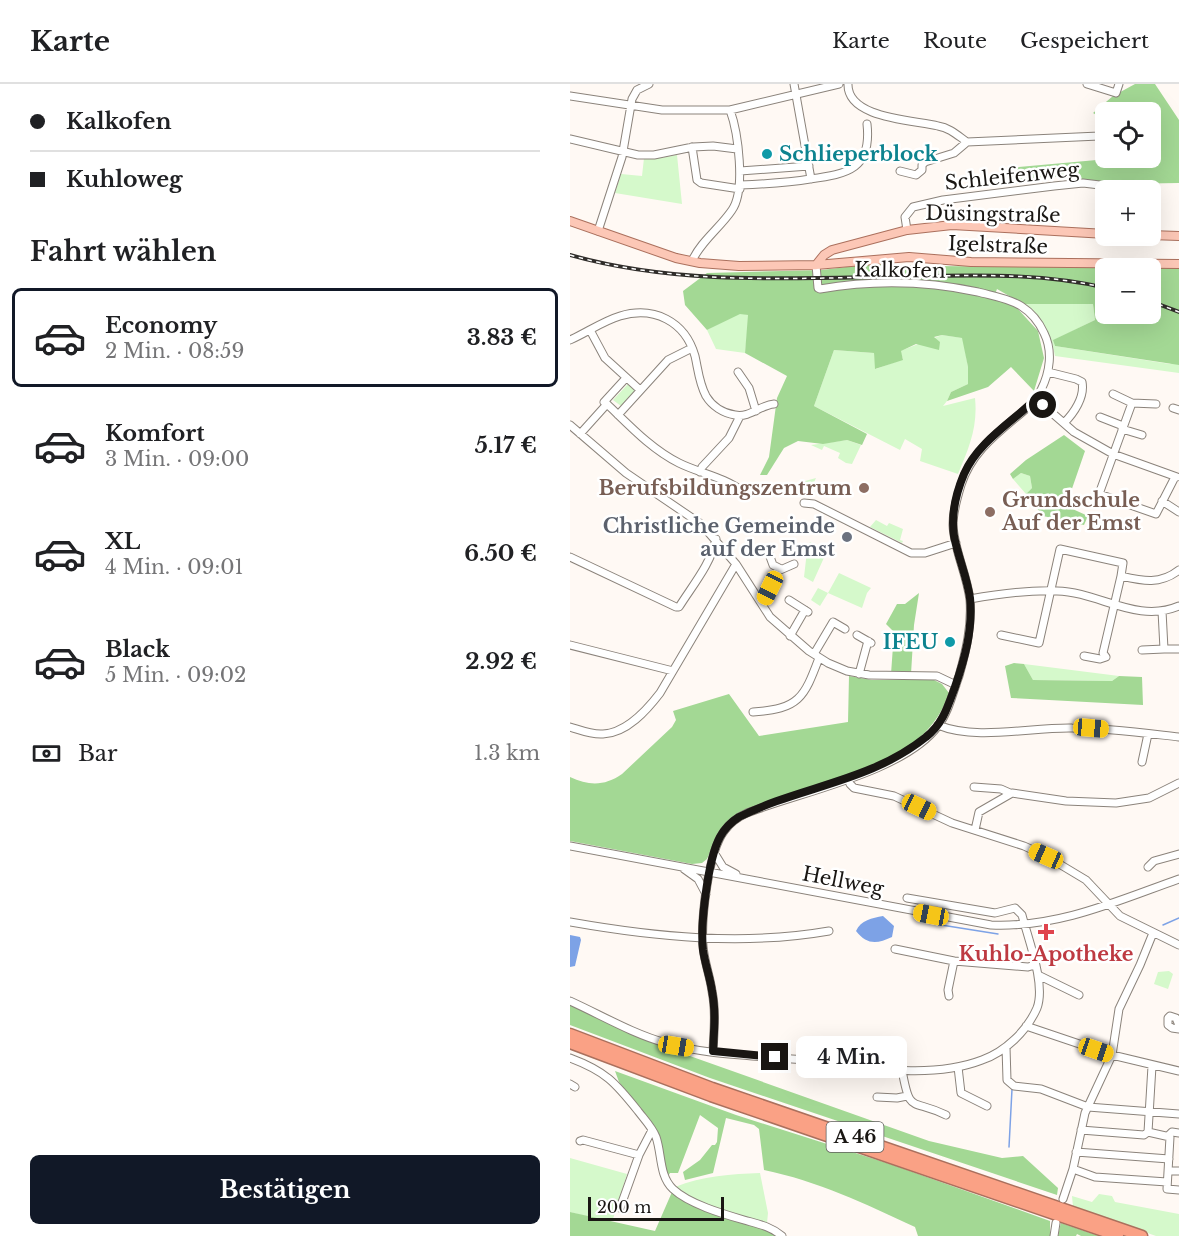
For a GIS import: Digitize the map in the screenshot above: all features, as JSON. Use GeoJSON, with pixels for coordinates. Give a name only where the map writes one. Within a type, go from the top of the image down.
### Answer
{"type":"FeatureCollection","features":[{"type":"Feature","properties":{"kind":"highway","name":"A 46"},"geometry":{"type":"LineString","coordinates":[[570,1034],[712,1088],[1142,1236]]}},
{"type":"Feature","properties":{"kind":"highway","name":"A 46"},"geometry":{"type":"LineString","coordinates":[[570,1043],[711,1096],[1118,1236]]}},
{"type":"Feature","properties":{"kind":"main road","name":"Igelstraße"},"geometry":{"type":"LineString","coordinates":[[570,221],[650,250],[692,261],[739,266],[816,265],[909,257],[971,262],[1179,264]]}},
{"type":"Feature","properties":{"kind":"main road","name":"Düsingstraße"},"geometry":{"type":"LineString","coordinates":[[816,265],[824,255],[847,245],[907,230],[951,225],[1095,233]]}},
{"type":"Feature","properties":{"kind":"main road"},"geometry":{"type":"LineString","coordinates":[[1161,235],[1179,236]]}},
{"type":"Feature","properties":{"kind":"main road"},"geometry":{"type":"LineString","coordinates":[[847,245],[849,263]]}},
{"type":"Feature","properties":{"kind":"street"},"geometry":{"type":"LineString","coordinates":[[598,231],[624,151],[634,93],[648,84]]}},
{"type":"Feature","properties":{"kind":"street"},"geometry":{"type":"LineString","coordinates":[[794,84],[810,179]]}},
{"type":"Feature","properties":{"kind":"street"},"geometry":{"type":"LineString","coordinates":[[570,96],[678,111],[730,110],[839,84]]}},
{"type":"Feature","properties":{"kind":"street"},"geometry":{"type":"LineString","coordinates":[[848,84],[851,96],[865,109],[898,119],[940,126],[967,142]]}},
{"type":"Feature","properties":{"kind":"street"},"geometry":{"type":"LineString","coordinates":[[1087,84],[1116,93],[1119,84]]}},
{"type":"Feature","properties":{"kind":"street"},"geometry":{"type":"LineString","coordinates":[[692,261],[699,248],[734,208],[740,187],[740,171],[730,110]]}},
{"type":"Feature","properties":{"kind":"street"},"geometry":{"type":"LineString","coordinates":[[693,147],[697,180],[700,183],[740,187],[838,176],[857,165],[867,146],[867,124]]}},
{"type":"Feature","properties":{"kind":"street"},"geometry":{"type":"LineString","coordinates":[[900,171],[916,175],[922,170],[925,162],[954,153],[967,142],[1095,136]]}},
{"type":"Feature","properties":{"kind":"street"},"geometry":{"type":"LineString","coordinates":[[570,140],[638,155],[654,155],[693,147],[713,146],[737,149]]}},
{"type":"Feature","properties":{"kind":"street"},"geometry":{"type":"LineString","coordinates":[[740,171],[809,166]]}},
{"type":"Feature","properties":{"kind":"street","name":"Schleifenweg"},"geometry":{"type":"LineString","coordinates":[[907,230],[905,217],[913,207],[943,200],[1083,183],[1095,184]]}},
{"type":"Feature","properties":{"kind":"street","name":"Kalkofen"},"geometry":{"type":"LineString","coordinates":[[816,265],[818,288],[945,285],[1007,300],[1031,313],[1048,341],[1050,354],[1048,372],[1036,399],[982,447],[965,472],[954,510],[953,525],[956,543],[970,599],[969,636],[956,685],[938,725]]}},
{"type":"Feature","properties":{"kind":"street"},"geometry":{"type":"LineString","coordinates":[[570,340],[626,315],[654,313],[670,320],[685,334],[692,348],[701,385],[708,400],[722,411],[740,416],[756,411],[767,404],[774,404]]}},
{"type":"Feature","properties":{"kind":"street"},"geometry":{"type":"LineString","coordinates":[[590,330],[605,358],[639,389]]}},
{"type":"Feature","properties":{"kind":"street"},"geometry":{"type":"LineString","coordinates":[[618,415],[639,389],[668,360],[692,348]]}},
{"type":"Feature","properties":{"kind":"street"},"geometry":{"type":"LineString","coordinates":[[738,372],[749,388],[756,411]]}},
{"type":"Feature","properties":{"kind":"street"},"geometry":{"type":"LineString","coordinates":[[1048,372],[1082,382],[1083,387],[1075,412],[1065,423]]}},
{"type":"Feature","properties":{"kind":"street"},"geometry":{"type":"LineString","coordinates":[[626,378],[604,402],[658,450],[677,462],[742,491]]}},
{"type":"Feature","properties":{"kind":"street"},"geometry":{"type":"LineString","coordinates":[[1113,394],[1132,403],[1156,404]]}},
{"type":"Feature","properties":{"kind":"street"},"geometry":{"type":"LineString","coordinates":[[1036,399],[1074,432],[1113,454],[1178,477],[1156,514],[1099,494],[1113,454],[1132,403]]}},
{"type":"Feature","properties":{"kind":"street"},"geometry":{"type":"LineString","coordinates":[[580,434],[607,404]]}},
{"type":"Feature","properties":{"kind":"street"},"geometry":{"type":"LineString","coordinates":[[700,472],[729,438],[740,416]]}},
{"type":"Feature","properties":{"kind":"street"},"geometry":{"type":"LineString","coordinates":[[1100,417],[1142,435]]}},
{"type":"Feature","properties":{"kind":"street"},"geometry":{"type":"LineString","coordinates":[[570,425],[626,473],[701,524],[736,564],[777,625],[817,656],[839,668],[859,674],[937,676],[956,685]]}},
{"type":"Feature","properties":{"kind":"street"},"geometry":{"type":"LineString","coordinates":[[1162,501],[1179,512]]}},
{"type":"Feature","properties":{"kind":"street"},"geometry":{"type":"LineString","coordinates":[[804,503],[814,504],[910,553],[925,553],[956,543]]}},
{"type":"Feature","properties":{"kind":"street"},"geometry":{"type":"LineString","coordinates":[[570,557],[628,586],[679,607],[712,553],[716,539]]}},
{"type":"Feature","properties":{"kind":"street"},"geometry":{"type":"LineString","coordinates":[[1001,635],[1040,643],[1060,549],[1123,563],[1103,654],[1106,657],[1100,659],[1084,656]]}},
{"type":"Feature","properties":{"kind":"street"},"geometry":{"type":"LineString","coordinates":[[768,554],[773,565],[779,568],[778,571]]}},
{"type":"Feature","properties":{"kind":"street"},"geometry":{"type":"LineString","coordinates":[[570,727],[602,735],[625,727],[654,701],[736,564]]}},
{"type":"Feature","properties":{"kind":"street"},"geometry":{"type":"LineString","coordinates":[[762,604],[778,571],[794,564]]}},
{"type":"Feature","properties":{"kind":"street"},"geometry":{"type":"LineString","coordinates":[[1121,576],[1147,582],[1159,581],[1179,570]]}},
{"type":"Feature","properties":{"kind":"street"},"geometry":{"type":"LineString","coordinates":[[970,599],[1008,592],[1016,594],[1058,591],[1106,601],[1113,605],[1143,612],[1162,611],[1179,606]]}},
{"type":"Feature","properties":{"kind":"street"},"geometry":{"type":"LineString","coordinates":[[789,600],[807,611],[790,636]]}},
{"type":"Feature","properties":{"kind":"street"},"geometry":{"type":"LineString","coordinates":[[1162,611],[1164,649]]}},
{"type":"Feature","properties":{"kind":"street"},"geometry":{"type":"LineString","coordinates":[[753,712],[788,706],[794,702],[808,688],[817,656],[833,622],[846,629]]}},
{"type":"Feature","properties":{"kind":"street"},"geometry":{"type":"LineString","coordinates":[[857,635],[870,642],[859,674]]}},
{"type":"Feature","properties":{"kind":"street"},"geometry":{"type":"LineString","coordinates":[[570,645],[673,671]]}},
{"type":"Feature","properties":{"kind":"street"},"geometry":{"type":"LineString","coordinates":[[1142,650],[1179,649]]}},
{"type":"Feature","properties":{"kind":"street"},"geometry":{"type":"LineString","coordinates":[[713,1051],[714,1010],[703,949],[702,921],[718,842],[724,830],[739,817],[890,762],[915,746],[938,725],[965,731],[1072,728],[1179,737]]}},
{"type":"Feature","properties":{"kind":"street"},"geometry":{"type":"LineString","coordinates":[[1142,762],[1148,734]]}},
{"type":"Feature","properties":{"kind":"street"},"geometry":{"type":"LineString","coordinates":[[974,787],[1001,789],[1010,793],[1066,801],[1116,803],[1149,798],[1179,783]]}},
{"type":"Feature","properties":{"kind":"street"},"geometry":{"type":"LineString","coordinates":[[850,784],[854,788],[894,796],[952,823],[1024,846],[1063,864],[1086,880],[1120,916],[1179,945]]}},
{"type":"Feature","properties":{"kind":"street"},"geometry":{"type":"LineString","coordinates":[[975,830],[978,812],[1010,793]]}},
{"type":"Feature","properties":{"kind":"street","name":"Hellweg"},"geometry":{"type":"LineString","coordinates":[[570,846],[976,923],[1025,926],[1058,920],[1109,905],[1179,879]]}},
{"type":"Feature","properties":{"kind":"street"},"geometry":{"type":"LineString","coordinates":[[715,854],[723,867],[746,879]]}},
{"type":"Feature","properties":{"kind":"street"},"geometry":{"type":"LineString","coordinates":[[1148,867],[1154,861],[1179,854]]}},
{"type":"Feature","properties":{"kind":"street"},"geometry":{"type":"LineString","coordinates":[[682,867],[703,885],[706,896]]}},
{"type":"Feature","properties":{"kind":"street"},"geometry":{"type":"LineString","coordinates":[[570,1001],[676,1046],[902,1070],[958,1067],[981,1061],[1006,1047],[1026,1026],[1039,1000],[1038,975],[1022,915],[1015,908],[995,913],[907,898]]}},
{"type":"Feature","properties":{"kind":"street"},"geometry":{"type":"LineString","coordinates":[[570,922],[638,934],[736,939],[794,937],[829,931]]}},
{"type":"Feature","properties":{"kind":"street"},"geometry":{"type":"LineString","coordinates":[[1063,1199],[1088,1107],[1112,1055],[1119,1009],[1153,933]]}},
{"type":"Feature","properties":{"kind":"street"},"geometry":{"type":"LineString","coordinates":[[895,949],[954,961],[1028,967],[1035,965]]}},
{"type":"Feature","properties":{"kind":"street"},"geometry":{"type":"LineString","coordinates":[[950,996],[948,990],[954,961]]}},
{"type":"Feature","properties":{"kind":"street"},"geometry":{"type":"LineString","coordinates":[[1038,975],[1079,995]]}},
{"type":"Feature","properties":{"kind":"street"},"geometry":{"type":"LineString","coordinates":[[1026,1026],[1112,1055],[1179,1071]]}},
{"type":"Feature","properties":{"kind":"street"},"geometry":{"type":"LineString","coordinates":[[1006,1047],[1009,1083],[1026,1089],[1041,1089],[1088,1107],[1179,1114]]}},
{"type":"Feature","properties":{"kind":"street"},"geometry":{"type":"LineString","coordinates":[[570,1058],[598,1070],[613,1081],[652,1130],[658,1145],[664,1177],[673,1189],[726,1215],[769,1226],[782,1236]]}},
{"type":"Feature","properties":{"kind":"street"},"geometry":{"type":"LineString","coordinates":[[1148,1132],[1152,1066]]}},
{"type":"Feature","properties":{"kind":"street"},"geometry":{"type":"LineString","coordinates":[[958,1067],[961,1093],[987,1106]]}},
{"type":"Feature","properties":{"kind":"street"},"geometry":{"type":"LineString","coordinates":[[902,1070],[907,1096],[912,1104],[946,1115]]}},
{"type":"Feature","properties":{"kind":"street"},"geometry":{"type":"LineString","coordinates":[[877,1097],[907,1096]]}},
{"type":"Feature","properties":{"kind":"street"},"geometry":{"type":"LineString","coordinates":[[620,1208],[639,1155],[652,1130]]}},
{"type":"Feature","properties":{"kind":"street"},"geometry":{"type":"LineString","coordinates":[[1081,1130],[1144,1135],[1148,1132],[1169,1135],[1172,1132],[1179,1133]]}},
{"type":"Feature","properties":{"kind":"street"},"geometry":{"type":"LineString","coordinates":[[1169,1135],[1171,1139],[1167,1189],[1179,1190]]}},
{"type":"Feature","properties":{"kind":"street"},"geometry":{"type":"LineString","coordinates":[[580,1141],[639,1155]]}},
{"type":"Feature","properties":{"kind":"street"},"geometry":{"type":"LineString","coordinates":[[1076,1152],[1169,1156],[1179,1152]]}},
{"type":"Feature","properties":{"kind":"street"},"geometry":{"type":"LineString","coordinates":[[1073,1169],[1095,1177],[1167,1182]]}},
{"type":"Feature","properties":{"kind":"street"},"geometry":{"type":"LineString","coordinates":[[1168,1171],[1179,1172]]}},
{"type":"Feature","properties":{"kind":"street"},"geometry":{"type":"LineString","coordinates":[[1054,1236],[1056,1223]]}},
{"type":"Feature","properties":{"kind":"green space"},"geometry":{"type":"Polygon","coordinates":[[[1135,84],[1155,84],[1179,120],[1179,183],[1161,183],[1161,180],[1095,181],[1059,176],[1014,184],[1009,168],[1095,160],[1095,168],[1161,168],[1161,102],[1106,102],[1135,84]]]}},
{"type":"Feature","properties":{"kind":"green space"},"geometry":{"type":"Polygon","coordinates":[[[677,155],[682,204],[615,193],[621,174],[642,176],[644,158],[677,155]]]}},
{"type":"Feature","properties":{"kind":"green space"},"geometry":{"type":"Polygon","coordinates":[[[870,264],[1095,267],[1095,320],[1093,304],[1023,304],[997,289],[994,297],[1017,308],[1038,331],[1044,358],[1034,391],[1011,367],[988,387],[947,401],[951,392],[968,384],[968,367],[962,338],[942,335],[934,337],[940,342],[939,350],[916,344],[901,351],[903,360],[875,369],[874,353],[834,350],[814,406],[867,434],[862,445],[847,440],[823,444],[798,441],[784,448],[767,475],[760,475],[769,457],[777,398],[787,376],[745,353],[748,315],[740,314],[707,330],[685,305],[683,291],[707,273],[822,270],[870,264]]]}},
{"type":"Feature","properties":{"kind":"green space"},"geometry":{"type":"Polygon","coordinates":[[[1161,268],[1179,268],[1179,365],[1055,346],[1053,340],[1095,320],[1095,324],[1161,324],[1161,268]]]}},
{"type":"Feature","properties":{"kind":"green space"},"geometry":{"type":"Polygon","coordinates":[[[1023,304],[1093,304],[1095,320],[1054,340],[1055,346],[1170,364],[1179,356],[1179,373],[1055,356],[1051,340],[1035,315],[1023,304]]]}},
{"type":"Feature","properties":{"kind":"green space"},"geometry":{"type":"Polygon","coordinates":[[[740,313],[749,315],[745,353],[716,349],[707,330],[740,313]]]}},
{"type":"Feature","properties":{"kind":"green space"},"geometry":{"type":"Polygon","coordinates":[[[942,335],[963,338],[968,367],[968,384],[951,392],[943,406],[975,398],[974,428],[958,474],[920,461],[922,449],[905,439],[900,450],[814,406],[834,350],[874,353],[876,369],[903,359],[900,351],[942,335]]]}},
{"type":"Feature","properties":{"kind":"green space"},"geometry":{"type":"Polygon","coordinates":[[[628,384],[635,391],[621,406],[613,400],[628,384]]]}},
{"type":"Feature","properties":{"kind":"green space"},"geometry":{"type":"Polygon","coordinates":[[[1064,435],[1085,451],[1066,506],[1088,516],[1084,525],[1043,516],[1026,494],[1032,488],[1030,476],[1021,473],[1013,479],[1010,474],[1026,460],[1064,435]]]}},
{"type":"Feature","properties":{"kind":"green space"},"geometry":{"type":"Polygon","coordinates":[[[847,440],[861,445],[852,464],[838,458],[840,453],[824,446],[822,450],[811,445],[847,440]]]}},
{"type":"Feature","properties":{"kind":"green space"},"geometry":{"type":"Polygon","coordinates":[[[1021,473],[1030,476],[1032,488],[1026,494],[1013,479],[1021,473]]]}},
{"type":"Feature","properties":{"kind":"green space"},"geometry":{"type":"Polygon","coordinates":[[[816,478],[808,495],[796,489],[798,483],[816,478]]]}},
{"type":"Feature","properties":{"kind":"green space"},"geometry":{"type":"Polygon","coordinates":[[[876,520],[887,526],[889,523],[903,529],[900,540],[903,541],[902,543],[870,527],[876,520]]]}},
{"type":"Feature","properties":{"kind":"green space"},"geometry":{"type":"Polygon","coordinates":[[[810,542],[827,551],[813,582],[804,577],[810,542]]]}},
{"type":"Feature","properties":{"kind":"green space"},"geometry":{"type":"Polygon","coordinates":[[[839,573],[871,588],[862,608],[828,593],[839,573]]]}},
{"type":"Feature","properties":{"kind":"green space"},"geometry":{"type":"Polygon","coordinates":[[[818,588],[828,593],[820,606],[811,600],[818,588]]]}},
{"type":"Feature","properties":{"kind":"green space"},"geometry":{"type":"Polygon","coordinates":[[[919,593],[914,625],[911,674],[891,674],[894,632],[886,624],[897,604],[905,604],[919,593]]]}},
{"type":"Feature","properties":{"kind":"green space"},"geometry":{"type":"Polygon","coordinates":[[[1014,663],[1024,664],[1033,680],[1112,681],[1119,676],[1142,677],[1143,705],[1011,698],[1005,666],[1014,663]]]}},
{"type":"Feature","properties":{"kind":"green space"},"geometry":{"type":"Polygon","coordinates":[[[1024,664],[1119,676],[1112,681],[1033,680],[1024,664]]]}},
{"type":"Feature","properties":{"kind":"green space"},"geometry":{"type":"Polygon","coordinates":[[[849,676],[872,680],[934,680],[942,684],[949,693],[929,729],[898,754],[822,785],[743,811],[727,822],[719,832],[707,859],[702,863],[692,864],[570,841],[570,777],[590,783],[603,783],[616,778],[672,727],[676,720],[673,711],[729,694],[759,736],[848,722],[849,676]]]}},
{"type":"Feature","properties":{"kind":"green space"},"geometry":{"type":"Polygon","coordinates":[[[1169,971],[1173,974],[1168,989],[1154,984],[1158,972],[1169,971]]]}},
{"type":"Feature","properties":{"kind":"green space"},"geometry":{"type":"Polygon","coordinates":[[[570,1005],[656,1044],[929,1141],[1002,1158],[1023,1156],[1058,1188],[1057,1195],[710,1078],[570,1025],[570,1005]]]}},
{"type":"Feature","properties":{"kind":"green space"},"geometry":{"type":"Polygon","coordinates":[[[615,1071],[736,1115],[893,1165],[1050,1221],[1050,1236],[918,1236],[915,1227],[860,1202],[803,1180],[764,1170],[759,1129],[754,1125],[726,1118],[713,1173],[685,1180],[683,1172],[700,1160],[717,1142],[718,1128],[700,1115],[678,1173],[670,1173],[667,1178],[656,1131],[619,1082],[615,1071]]]}},
{"type":"Feature","properties":{"kind":"green space"},"geometry":{"type":"Polygon","coordinates":[[[570,1158],[627,1174],[613,1219],[608,1222],[570,1212],[570,1158]]]}},
{"type":"Feature","properties":{"kind":"green space"},"geometry":{"type":"Polygon","coordinates":[[[760,1173],[768,1213],[767,1223],[706,1206],[675,1187],[706,1178],[760,1173]]]}},
{"type":"Feature","properties":{"kind":"green space"},"geometry":{"type":"Polygon","coordinates":[[[672,1192],[706,1211],[778,1236],[570,1236],[570,1212],[655,1231],[672,1192]]]}},
{"type":"Feature","properties":{"kind":"green space"},"geometry":{"type":"Polygon","coordinates":[[[1099,1194],[1112,1196],[1115,1202],[1179,1214],[1179,1236],[1156,1236],[1073,1207],[1072,1196],[1092,1202],[1099,1194]]]}},
{"type":"Feature","properties":{"kind":"green space"},"geometry":{"type":"Polygon","coordinates":[[[1061,1222],[1099,1236],[1077,1234],[1076,1236],[1058,1236],[1061,1222]]]}},
{"type":"Feature","properties":{"kind":"water"},"geometry":{"type":"Polygon","coordinates":[[[883,916],[894,926],[892,937],[872,942],[864,939],[856,931],[864,922],[883,916]]]}},
{"type":"Feature","properties":{"kind":"water"},"geometry":{"type":"Polygon","coordinates":[[[570,935],[580,937],[581,940],[575,966],[570,967],[570,935]]]}},
{"type":"Feature","properties":{"kind":"waterway"},"geometry":{"type":"LineString","coordinates":[[1163,925],[1179,918]]}},
{"type":"Feature","properties":{"kind":"waterway"},"geometry":{"type":"LineString","coordinates":[[935,924],[998,934]]}},
{"type":"Feature","properties":{"kind":"waterway"},"geometry":{"type":"LineString","coordinates":[[1009,1147],[1012,1089]]}},
{"type":"Feature","properties":{"kind":"railway"},"geometry":{"type":"LineString","coordinates":[[570,255],[658,272],[703,276],[748,278],[995,276],[1062,280],[1095,286]]}},
{"type":"Feature","properties":{"kind":"railway"},"geometry":{"type":"LineString","coordinates":[[1161,305],[1179,312]]}},
{"type":"Feature","properties":{"kind":"place","name":"Schlieperblock"},"geometry":{"type":"Point","coordinates":[767,154]}},
{"type":"Feature","properties":{"kind":"place","name":"Berufsbildungszentrum"},"geometry":{"type":"Point","coordinates":[864,488]}},
{"type":"Feature","properties":{"kind":"place","name":"Grundschule Auf der Emst"},"geometry":{"type":"Point","coordinates":[990,512]}},
{"type":"Feature","properties":{"kind":"place","name":"Christliche Gemeinde auf der Emst"},"geometry":{"type":"Point","coordinates":[847,537]}},
{"type":"Feature","properties":{"kind":"place","name":"IFEU"},"geometry":{"type":"Point","coordinates":[950,642]}},
{"type":"Feature","properties":{"kind":"place","name":"Kuhlo-Apotheke"},"geometry":{"type":"Point","coordinates":[1046,932]}},
{"type":"Feature","properties":{"kind":"route"},"geometry":{"type":"LineString","coordinates":[[775,1057],[713,1051],[714,1010],[703,949],[702,921],[718,842],[724,830],[739,817],[890,762],[915,746],[938,725],[956,685],[969,636],[970,599],[953,525],[954,510],[965,472],[982,447],[1036,399],[1043,405]]}}]}
